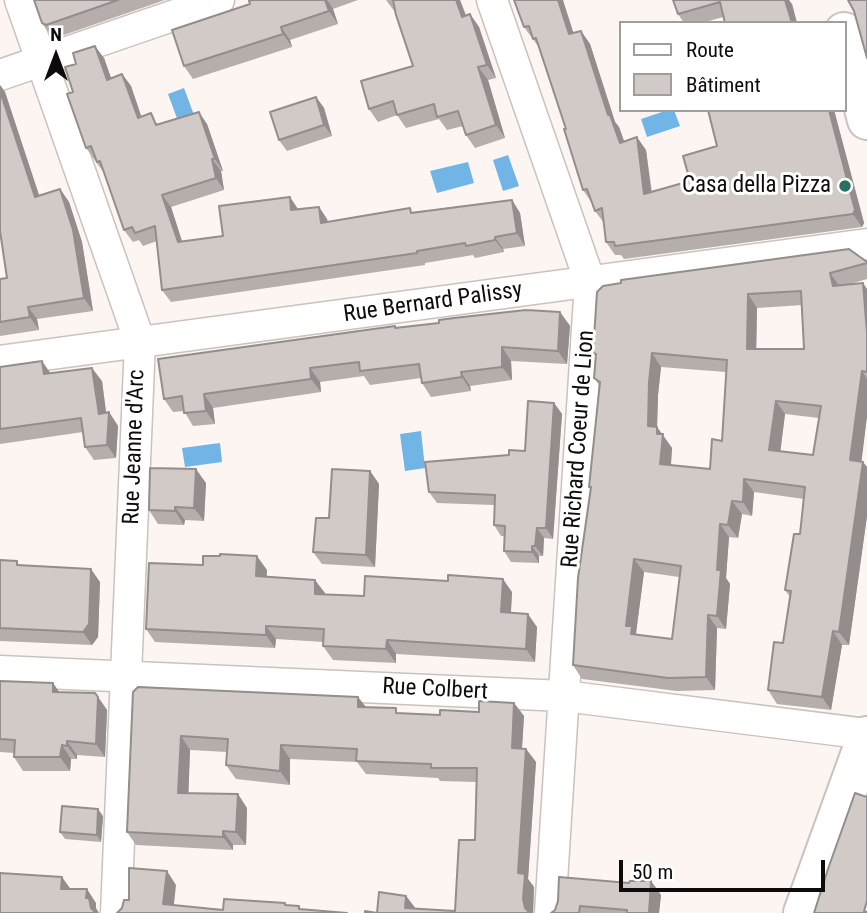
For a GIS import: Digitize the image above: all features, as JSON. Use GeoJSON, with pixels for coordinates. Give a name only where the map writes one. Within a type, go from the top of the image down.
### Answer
{"type":"FeatureCollection","features":[{"type":"Feature","properties":{"kind":"street","name":"Rue Jeanne d'Arc"},"geometry":{"type":"LineString","coordinates":[[20,0],[140,342],[116,913]]}},
{"type":"Feature","properties":{"kind":"street"},"geometry":{"type":"LineString","coordinates":[[0,75],[219,0]]}},
{"type":"Feature","properties":{"kind":"street","name":"Rue Richard Coeur de Lion"},"geometry":{"type":"LineString","coordinates":[[492,0],[590,282],[550,913]]}},
{"type":"Feature","properties":{"kind":"street"},"geometry":{"type":"LineString","coordinates":[[836,0],[841,21]]}},
{"type":"Feature","properties":{"kind":"street"},"geometry":{"type":"LineString","coordinates":[[846,40],[867,120]]}},
{"type":"Feature","properties":{"kind":"street","name":"Rue Bernard Palissy"},"geometry":{"type":"LineString","coordinates":[[0,361],[867,244]]}},
{"type":"Feature","properties":{"kind":"street","name":"Rue Colbert"},"geometry":{"type":"LineString","coordinates":[[0,671],[564,696],[867,735]]}},
{"type":"Feature","properties":{"kind":"street"},"geometry":{"type":"LineString","coordinates":[[803,913],[867,735]]}},
{"type":"Feature","properties":{"kind":"water"},"geometry":{"type":"Polygon","coordinates":[[[184,88],[194,115],[178,121],[168,94],[184,88]]]}},
{"type":"Feature","properties":{"kind":"water"},"geometry":{"type":"Polygon","coordinates":[[[662,112],[675,112],[680,126],[647,137],[641,119],[662,112]]]}},
{"type":"Feature","properties":{"kind":"water"},"geometry":{"type":"Polygon","coordinates":[[[508,155],[519,186],[503,191],[493,160],[508,155]]]}},
{"type":"Feature","properties":{"kind":"water"},"geometry":{"type":"Polygon","coordinates":[[[468,162],[474,183],[437,193],[430,171],[468,162]]]}},
{"type":"Feature","properties":{"kind":"water"},"geometry":{"type":"Polygon","coordinates":[[[421,431],[425,468],[405,471],[400,434],[421,431]]]}},
{"type":"Feature","properties":{"kind":"water"},"geometry":{"type":"Polygon","coordinates":[[[220,443],[222,462],[185,467],[182,448],[220,443]]]}},
{"type":"Feature","properties":{"kind":"building"},"geometry":{"type":"Polygon","coordinates":[[[34,0],[118,0],[46,25],[42,23],[34,0]]]}},
{"type":"Feature","properties":{"kind":"building"},"geometry":{"type":"Polygon","coordinates":[[[251,0],[325,0],[329,11],[281,27],[283,34],[184,66],[172,30],[250,4],[251,0]]]}},
{"type":"Feature","properties":{"kind":"building"},"geometry":{"type":"Polygon","coordinates":[[[393,0],[456,0],[462,17],[470,14],[487,65],[478,67],[496,125],[466,135],[458,111],[437,117],[434,104],[397,115],[393,101],[369,109],[361,81],[413,66],[393,0]]]}},
{"type":"Feature","properties":{"kind":"building"},"geometry":{"type":"Polygon","coordinates":[[[514,0],[558,0],[569,34],[581,31],[608,115],[620,143],[637,137],[644,194],[690,181],[683,156],[717,146],[708,112],[830,112],[855,210],[853,214],[615,246],[614,242],[606,242],[602,208],[595,211],[587,189],[583,190],[536,38],[533,39],[529,26],[524,27],[514,0]]]}},
{"type":"Feature","properties":{"kind":"building"},"geometry":{"type":"Polygon","coordinates":[[[673,0],[785,0],[791,21],[725,21],[720,2],[678,14],[673,0]]]}},
{"type":"Feature","properties":{"kind":"building"},"geometry":{"type":"Polygon","coordinates":[[[848,0],[867,0],[867,58],[854,11],[848,0]]]}},
{"type":"Feature","properties":{"kind":"building"},"geometry":{"type":"Polygon","coordinates":[[[95,46],[107,80],[122,74],[138,118],[151,113],[156,125],[199,112],[215,159],[212,159],[216,178],[162,195],[178,242],[223,236],[219,206],[290,197],[291,210],[319,207],[321,223],[410,208],[411,213],[512,200],[517,233],[466,246],[465,243],[417,253],[162,290],[155,226],[135,233],[132,227],[124,230],[100,161],[97,162],[91,146],[86,148],[67,94],[73,92],[65,67],[76,64],[73,53],[95,46]]]}},
{"type":"Feature","properties":{"kind":"building"},"geometry":{"type":"Polygon","coordinates":[[[0,91],[35,197],[60,189],[73,230],[84,298],[28,307],[30,317],[0,322],[0,279],[7,278],[0,231],[0,91]]]}},
{"type":"Feature","properties":{"kind":"building"},"geometry":{"type":"Polygon","coordinates":[[[316,97],[324,125],[279,140],[270,112],[316,97]]]}},
{"type":"Feature","properties":{"kind":"building"},"geometry":{"type":"Polygon","coordinates":[[[849,249],[867,262],[830,273],[833,286],[863,283],[867,372],[862,371],[850,460],[863,462],[839,632],[833,631],[822,697],[768,690],[774,642],[783,643],[791,591],[785,590],[794,534],[800,534],[805,487],[744,479],[743,502],[732,501],[728,525],[720,524],[717,570],[721,570],[717,616],[708,615],[706,677],[668,678],[573,665],[578,578],[591,487],[600,382],[594,378],[596,354],[593,353],[597,292],[603,286],[621,283],[621,280],[849,249]],[[801,291],[748,294],[747,349],[804,349],[801,291]],[[652,353],[648,426],[657,427],[657,434],[663,434],[660,464],[710,469],[712,439],[722,441],[727,360],[652,353]],[[776,401],[769,450],[813,455],[821,406],[776,401]],[[634,559],[626,626],[632,626],[631,634],[672,639],[681,566],[634,559]]]}},
{"type":"Feature","properties":{"kind":"building"},"geometry":{"type":"Polygon","coordinates":[[[526,310],[560,312],[558,351],[502,347],[502,367],[461,372],[462,377],[422,383],[419,364],[360,371],[359,362],[310,368],[311,379],[204,394],[206,411],[184,413],[182,396],[164,399],[158,359],[526,310]]]}},
{"type":"Feature","properties":{"kind":"building"},"geometry":{"type":"Polygon","coordinates":[[[42,361],[44,374],[92,368],[99,414],[109,412],[107,445],[85,447],[81,418],[0,429],[0,367],[42,361]]]}},
{"type":"Feature","properties":{"kind":"building"},"geometry":{"type":"Polygon","coordinates":[[[528,401],[554,403],[546,528],[537,528],[532,552],[504,551],[505,526],[494,525],[495,495],[429,492],[425,462],[509,455],[509,450],[525,451],[528,401]]]}},
{"type":"Feature","properties":{"kind":"building"},"geometry":{"type":"Polygon","coordinates":[[[150,468],[196,469],[194,508],[175,507],[175,511],[149,510],[150,468]]]}},
{"type":"Feature","properties":{"kind":"building"},"geometry":{"type":"Polygon","coordinates":[[[332,469],[370,471],[366,555],[313,552],[316,518],[329,518],[332,469]]]}},
{"type":"Feature","properties":{"kind":"building"},"geometry":{"type":"Polygon","coordinates":[[[203,556],[257,556],[256,576],[315,580],[315,594],[364,596],[365,576],[448,581],[448,575],[503,579],[501,612],[528,614],[526,649],[387,640],[386,649],[323,646],[324,629],[266,626],[266,635],[146,629],[149,563],[203,565],[203,556]]]}},
{"type":"Feature","properties":{"kind":"building"},"geometry":{"type":"Polygon","coordinates":[[[0,560],[17,561],[17,565],[91,569],[89,624],[83,632],[0,628],[0,560]]]}},
{"type":"Feature","properties":{"kind":"building"},"geometry":{"type":"Polygon","coordinates":[[[0,681],[53,683],[53,692],[95,693],[98,697],[96,744],[67,741],[67,746],[62,745],[60,757],[14,757],[15,740],[0,739],[0,681]]]}},
{"type":"Feature","properties":{"kind":"building"},"geometry":{"type":"Polygon","coordinates":[[[138,687],[358,697],[358,707],[396,708],[396,713],[440,715],[440,710],[479,712],[479,701],[514,703],[512,748],[526,749],[518,873],[525,874],[523,899],[525,908],[530,913],[377,913],[379,892],[406,896],[405,908],[455,911],[459,840],[475,840],[477,768],[431,768],[431,764],[356,761],[357,749],[281,745],[280,771],[226,765],[228,739],[181,736],[178,793],[238,794],[236,832],[223,831],[223,837],[127,832],[133,692],[138,687]]]}},
{"type":"Feature","properties":{"kind":"building"},"geometry":{"type":"Polygon","coordinates":[[[855,793],[867,797],[867,901],[864,911],[867,913],[814,913],[828,869],[855,793]]]}},
{"type":"Feature","properties":{"kind":"building"},"geometry":{"type":"Polygon","coordinates":[[[62,806],[98,809],[97,835],[60,832],[62,806]]]}},
{"type":"Feature","properties":{"kind":"building"},"geometry":{"type":"Polygon","coordinates":[[[129,868],[167,871],[163,904],[223,910],[224,899],[285,903],[299,906],[299,909],[347,913],[117,913],[124,900],[129,900],[129,868]]]}},
{"type":"Feature","properties":{"kind":"building"},"geometry":{"type":"Polygon","coordinates":[[[0,873],[62,877],[61,889],[87,889],[86,898],[89,898],[91,908],[96,913],[0,913],[0,873]]]}},
{"type":"Feature","properties":{"kind":"building"},"geometry":{"type":"Polygon","coordinates":[[[559,877],[629,883],[651,881],[649,913],[627,913],[627,910],[580,906],[579,913],[551,913],[558,901],[559,877]]]}},
{"type":"Feature","properties":{"kind":"place","name":"Casa della Pizza"},"geometry":{"type":"Point","coordinates":[845,186]}}]}
